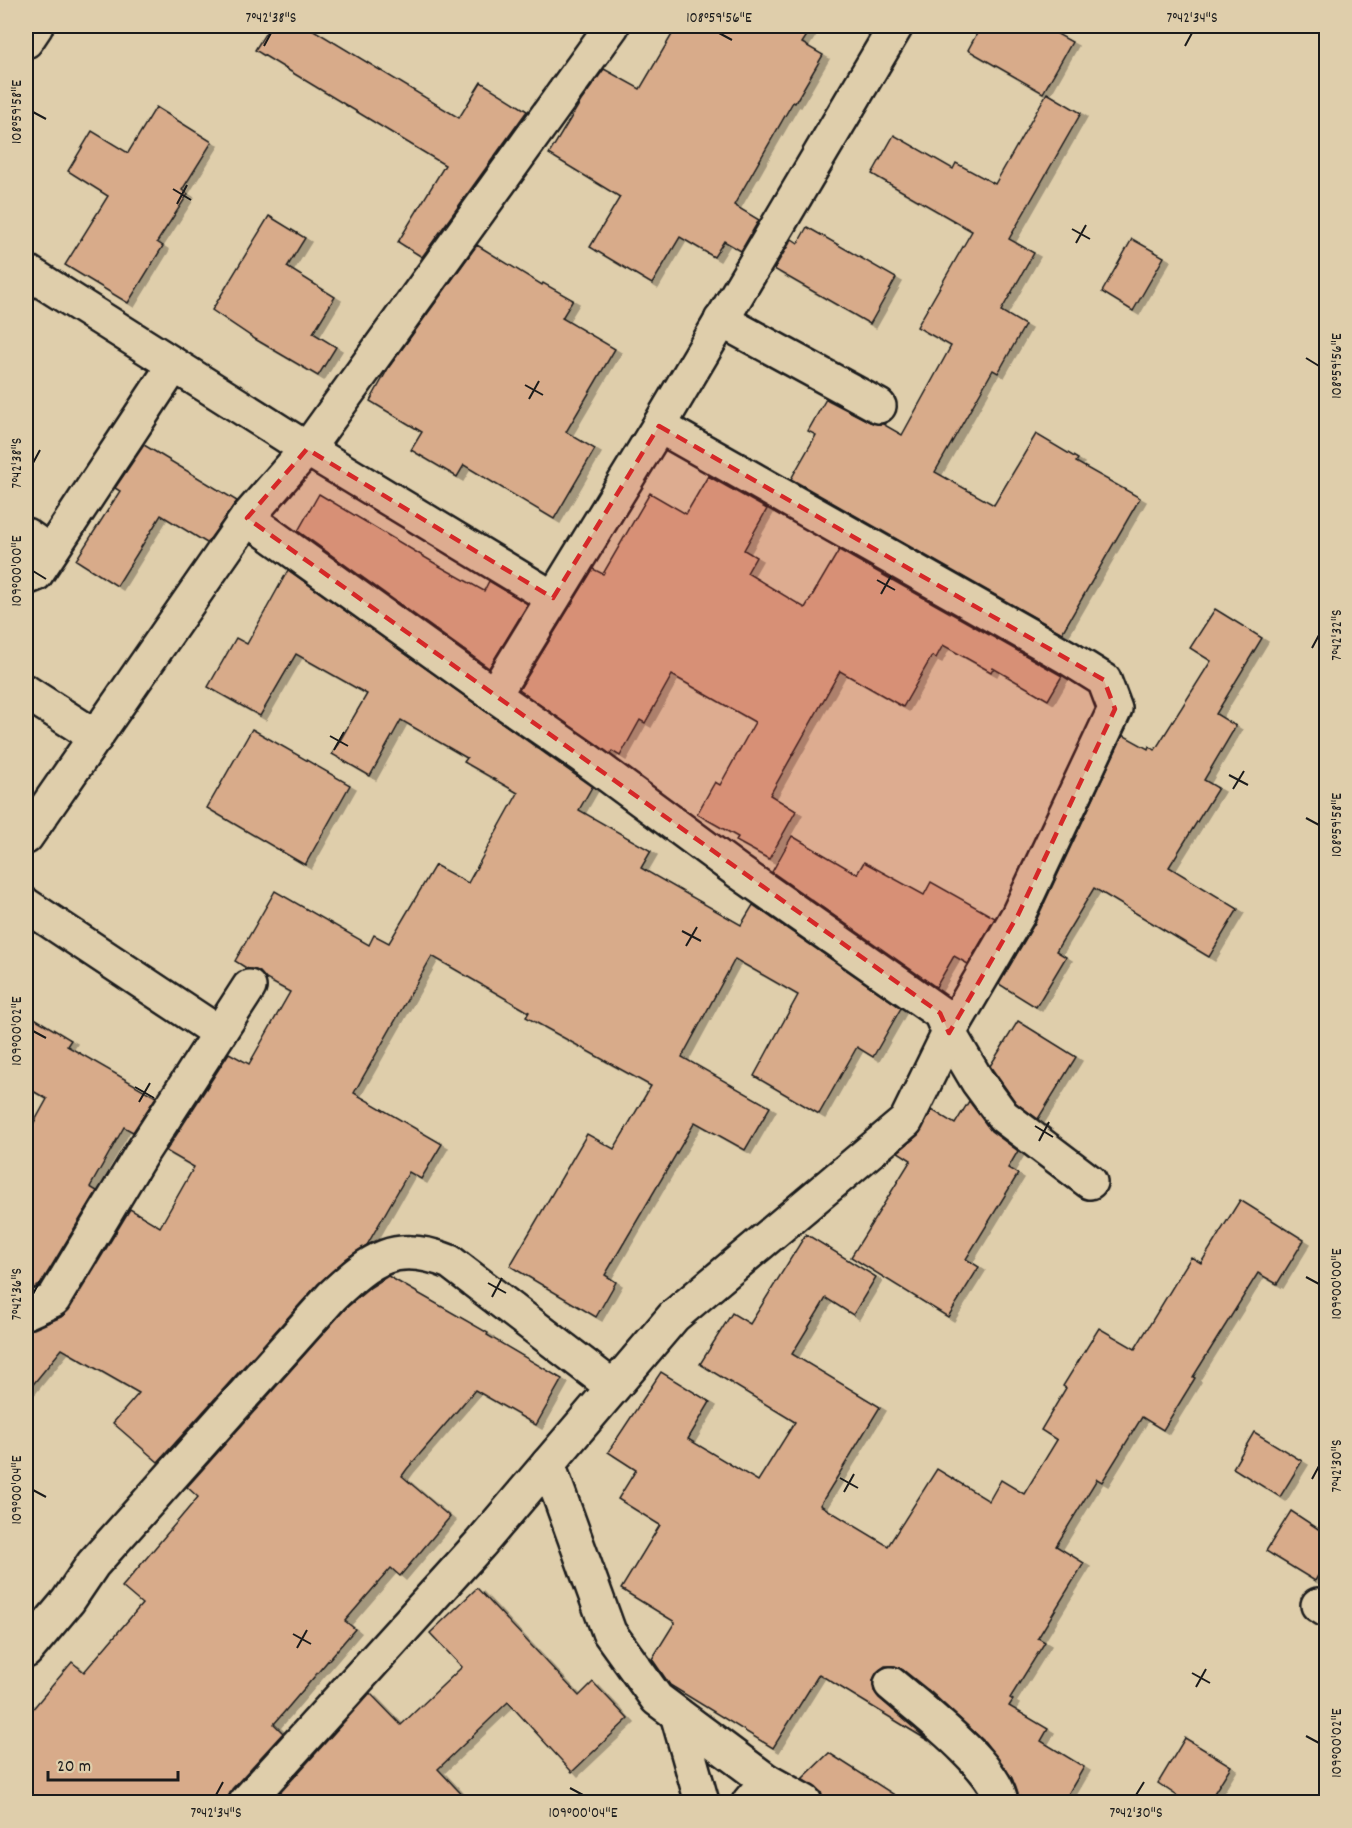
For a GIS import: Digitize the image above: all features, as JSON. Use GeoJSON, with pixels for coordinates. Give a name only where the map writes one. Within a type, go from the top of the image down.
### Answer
{"type":"FeatureCollection","features":[{"type":"Feature","properties":{"kind":"street"},"geometry":{"type":"LineString","coordinates":[[26,42],[36,26]]}},
{"type":"Feature","properties":{"kind":"street"},"geometry":{"type":"LineString","coordinates":[[26,837],[247,518],[307,449],[612,26]]}},
{"type":"Feature","properties":{"kind":"street"},"geometry":{"type":"LineString","coordinates":[[494,695],[659,426],[896,26]]}},
{"type":"Feature","properties":{"kind":"street"},"geometry":{"type":"LineString","coordinates":[[26,271],[307,449],[553,598]]}},
{"type":"Feature","properties":{"kind":"street"},"geometry":{"type":"LineString","coordinates":[[721,320],[879,406]]}},
{"type":"Feature","properties":{"kind":"street"},"geometry":{"type":"LineString","coordinates":[[26,578],[36,574],[38,543],[174,365]]}},
{"type":"Feature","properties":{"kind":"street"},"geometry":{"type":"LineString","coordinates":[[246,1803],[480,1544],[674,1316],[906,1121],[948,1032],[1018,915],[1115,709],[1104,680],[1067,657],[659,426]]}},
{"type":"Feature","properties":{"kind":"street"},"geometry":{"type":"LineString","coordinates":[[247,518],[582,756],[739,873],[940,1013],[948,1032],[978,1082],[1003,1116],[1090,1182]]}},
{"type":"Feature","properties":{"kind":"street"},"geometry":{"type":"LineString","coordinates":[[26,692],[96,737]]}},
{"type":"Feature","properties":{"kind":"street"},"geometry":{"type":"LineString","coordinates":[[26,905],[219,1033]]}},
{"type":"Feature","properties":{"kind":"street"},"geometry":{"type":"LineString","coordinates":[[26,1312],[53,1300],[141,1154],[249,987]]}},
{"type":"Feature","properties":{"kind":"street"},"geometry":{"type":"LineString","coordinates":[[26,1651],[68,1601],[93,1564],[316,1313],[360,1270],[377,1259],[408,1253],[434,1256],[450,1262],[613,1387]]}},
{"type":"Feature","properties":{"kind":"street"},"geometry":{"type":"LineString","coordinates":[[548,1464],[609,1632],[657,1699],[677,1714],[758,1792],[805,1803]]}},
{"type":"Feature","properties":{"kind":"street"},"geometry":{"type":"LineString","coordinates":[[891,1684],[959,1741],[998,1789],[1001,1803]]}},
{"type":"Feature","properties":{"kind":"street"},"geometry":{"type":"LineString","coordinates":[[677,1714],[702,1803]]}},
{"type":"Feature","properties":{"kind":"highlighted area"},"geometry":{"type":"Polygon","coordinates":[[[659,426],[1104,680],[1115,709],[1018,915],[949,1033],[940,1013],[247,518],[307,449],[553,598],[659,426]]]}},
{"type":"Feature","properties":{"kind":"building"},"geometry":{"type":"Polygon","coordinates":[[[270,26],[307,26],[459,118],[481,82],[527,111],[422,257],[398,242],[445,165],[255,50],[270,26]]]}},
{"type":"Feature","properties":{"kind":"building"},"geometry":{"type":"Polygon","coordinates":[[[677,26],[813,26],[802,43],[823,55],[795,103],[793,102],[734,205],[759,220],[741,251],[724,241],[714,257],[680,237],[652,284],[590,247],[620,197],[549,154],[581,101],[604,69],[640,89],[677,26]]]}},
{"type":"Feature","properties":{"kind":"building"},"geometry":{"type":"Polygon","coordinates":[[[981,26],[1043,26],[1072,42],[1043,93],[968,50],[981,26]]]}},
{"type":"Feature","properties":{"kind":"building"},"geometry":{"type":"Polygon","coordinates":[[[1047,93],[1081,113],[1009,239],[1034,253],[1001,311],[1025,325],[998,373],[993,370],[935,472],[994,505],[1036,434],[1078,459],[1076,462],[1140,498],[1062,633],[791,479],[816,435],[808,431],[826,399],[870,422],[883,424],[902,435],[951,346],[917,327],[972,231],[872,174],[894,135],[953,169],[956,163],[995,184],[1047,93]]]}},
{"type":"Feature","properties":{"kind":"building"},"geometry":{"type":"Polygon","coordinates":[[[156,107],[212,142],[182,190],[188,194],[157,242],[163,246],[128,303],[65,265],[108,196],[68,171],[92,131],[128,153],[156,107]]]}},
{"type":"Feature","properties":{"kind":"building"},"geometry":{"type":"Polygon","coordinates":[[[269,216],[305,238],[287,267],[335,297],[313,333],[336,347],[318,376],[255,339],[212,310],[269,216]]]}},
{"type":"Feature","properties":{"kind":"building"},"geometry":{"type":"Polygon","coordinates":[[[807,227],[896,278],[870,324],[774,269],[792,239],[798,243],[807,227]]]}},
{"type":"Feature","properties":{"kind":"building"},"geometry":{"type":"Polygon","coordinates":[[[1132,239],[1164,257],[1133,311],[1102,292],[1132,239]]]}},
{"type":"Feature","properties":{"kind":"building"},"geometry":{"type":"Polygon","coordinates":[[[477,245],[542,285],[543,283],[573,300],[562,318],[615,349],[566,432],[595,449],[554,519],[464,465],[457,477],[411,450],[422,432],[370,401],[389,367],[477,245]]]}},
{"type":"Feature","properties":{"kind":"building"},"geometry":{"type":"Polygon","coordinates":[[[144,445],[237,501],[207,543],[161,515],[117,586],[76,560],[120,491],[115,488],[144,445]]]}},
{"type":"Feature","properties":{"kind":"building"},"geometry":{"type":"Polygon","coordinates":[[[708,476],[767,509],[744,550],[756,557],[747,573],[805,608],[839,550],[1062,676],[1048,700],[993,668],[991,672],[943,645],[936,658],[932,656],[903,707],[840,671],[770,795],[796,811],[769,859],[736,841],[738,837],[697,814],[715,782],[720,785],[755,722],[672,675],[645,723],[640,720],[620,756],[612,751],[610,754],[519,690],[593,569],[603,574],[650,493],[686,514],[708,476]]]}},
{"type":"Feature","properties":{"kind":"building"},"geometry":{"type":"Polygon","coordinates":[[[319,494],[484,591],[489,581],[528,604],[489,668],[298,531],[319,494]]]}},
{"type":"Feature","properties":{"kind":"building"},"geometry":{"type":"Polygon","coordinates":[[[288,570],[592,787],[579,810],[651,851],[641,868],[741,925],[753,905],[901,1008],[873,1057],[857,1047],[819,1114],[754,1076],[798,995],[735,959],[682,1057],[770,1107],[745,1150],[695,1122],[605,1275],[616,1282],[596,1317],[510,1266],[587,1134],[614,1149],[651,1086],[526,1017],[529,1012],[432,956],[354,1093],[442,1144],[421,1179],[409,1172],[367,1245],[347,1258],[318,1284],[158,1462],[113,1423],[139,1393],[62,1349],[26,1393],[26,1330],[34,1329],[61,1317],[69,1310],[130,1209],[160,1227],[194,1167],[166,1151],[229,1053],[249,1064],[290,992],[266,979],[259,971],[248,969],[235,961],[275,891],[369,945],[374,935],[389,943],[435,865],[468,883],[518,793],[464,762],[467,758],[401,720],[370,776],[332,754],[367,694],[296,654],[260,716],[208,687],[236,638],[247,644],[288,570]]]}},
{"type":"Feature","properties":{"kind":"building"},"geometry":{"type":"Polygon","coordinates":[[[1215,609],[1262,638],[1216,714],[1236,726],[1204,780],[1218,788],[1169,867],[1238,909],[1209,957],[1094,888],[1056,951],[1066,957],[1036,1007],[999,984],[1035,923],[1123,735],[1148,749],[1149,746],[1155,750],[1211,661],[1190,648],[1215,609]]]}},
{"type":"Feature","properties":{"kind":"building"},"geometry":{"type":"Polygon","coordinates":[[[252,729],[350,785],[305,865],[207,808],[252,729]]]}},
{"type":"Feature","properties":{"kind":"building"},"geometry":{"type":"Polygon","coordinates":[[[792,836],[857,874],[864,862],[924,895],[931,882],[995,918],[968,964],[954,956],[936,987],[772,872],[792,836]]]}},
{"type":"Feature","properties":{"kind":"building"},"geometry":{"type":"Polygon","coordinates":[[[26,1013],[71,1040],[67,1046],[156,1097],[133,1132],[124,1127],[90,1187],[97,1191],[40,1285],[26,1292],[26,1137],[47,1099],[26,1087],[26,1013]]]}},
{"type":"Feature","properties":{"kind":"building"},"geometry":{"type":"Polygon","coordinates":[[[1018,1021],[1076,1057],[1038,1119],[1016,1103],[990,1066],[1018,1021]]]}},
{"type":"Feature","properties":{"kind":"building"},"geometry":{"type":"Polygon","coordinates":[[[969,1101],[991,1131],[1018,1151],[1008,1168],[1018,1174],[966,1259],[979,1267],[948,1317],[851,1257],[911,1160],[898,1152],[918,1135],[932,1110],[955,1124],[969,1101]]]}},
{"type":"Feature","properties":{"kind":"building"},"geometry":{"type":"Polygon","coordinates":[[[1240,1200],[1304,1240],[1277,1284],[1258,1273],[1163,1430],[1142,1417],[1102,1482],[1097,1479],[1056,1546],[1084,1563],[1038,1638],[1045,1642],[1010,1698],[1013,1700],[1009,1706],[1048,1729],[1041,1741],[1084,1767],[1063,1803],[1030,1803],[1018,1795],[1012,1778],[985,1742],[932,1693],[895,1666],[885,1666],[877,1672],[873,1680],[874,1691],[879,1698],[929,1741],[819,1674],[773,1748],[670,1685],[652,1659],[675,1622],[621,1589],[660,1525],[618,1499],[636,1470],[608,1452],[661,1372],[710,1402],[688,1439],[758,1481],[795,1422],[700,1364],[732,1313],[750,1324],[806,1234],[876,1277],[853,1315],[826,1298],[792,1354],[880,1407],[820,1505],[888,1546],[937,1469],[989,1501],[1001,1480],[1024,1494],[1057,1440],[1041,1430],[1066,1388],[1063,1386],[1099,1328],[1135,1349],[1191,1257],[1201,1263],[1240,1200]]]}},
{"type":"Feature","properties":{"kind":"building"},"geometry":{"type":"Polygon","coordinates":[[[388,1276],[488,1333],[487,1335],[562,1379],[536,1425],[475,1390],[407,1469],[402,1476],[450,1517],[400,1576],[391,1568],[345,1621],[355,1629],[274,1724],[283,1733],[232,1789],[228,1803],[26,1803],[26,1717],[72,1662],[84,1672],[142,1604],[122,1587],[198,1497],[187,1487],[345,1309],[388,1276]]]}},
{"type":"Feature","properties":{"kind":"building"},"geometry":{"type":"Polygon","coordinates":[[[1254,1432],[1302,1461],[1280,1497],[1233,1468],[1254,1432]]]}},
{"type":"Feature","properties":{"kind":"building"},"geometry":{"type":"Polygon","coordinates":[[[1291,1511],[1326,1534],[1326,1562],[1315,1581],[1266,1551],[1291,1511]]]}},
{"type":"Feature","properties":{"kind":"building"},"geometry":{"type":"Polygon","coordinates":[[[477,1588],[579,1696],[593,1682],[628,1719],[572,1772],[508,1702],[438,1769],[470,1803],[271,1803],[370,1693],[401,1725],[462,1667],[430,1633],[477,1588]]]}},
{"type":"Feature","properties":{"kind":"building"},"geometry":{"type":"Polygon","coordinates":[[[1185,1738],[1231,1766],[1208,1803],[1188,1803],[1158,1783],[1185,1738]]]}},
{"type":"Feature","properties":{"kind":"building"},"geometry":{"type":"Polygon","coordinates":[[[829,1753],[907,1803],[824,1803],[821,1792],[802,1779],[829,1753]]]}}]}
